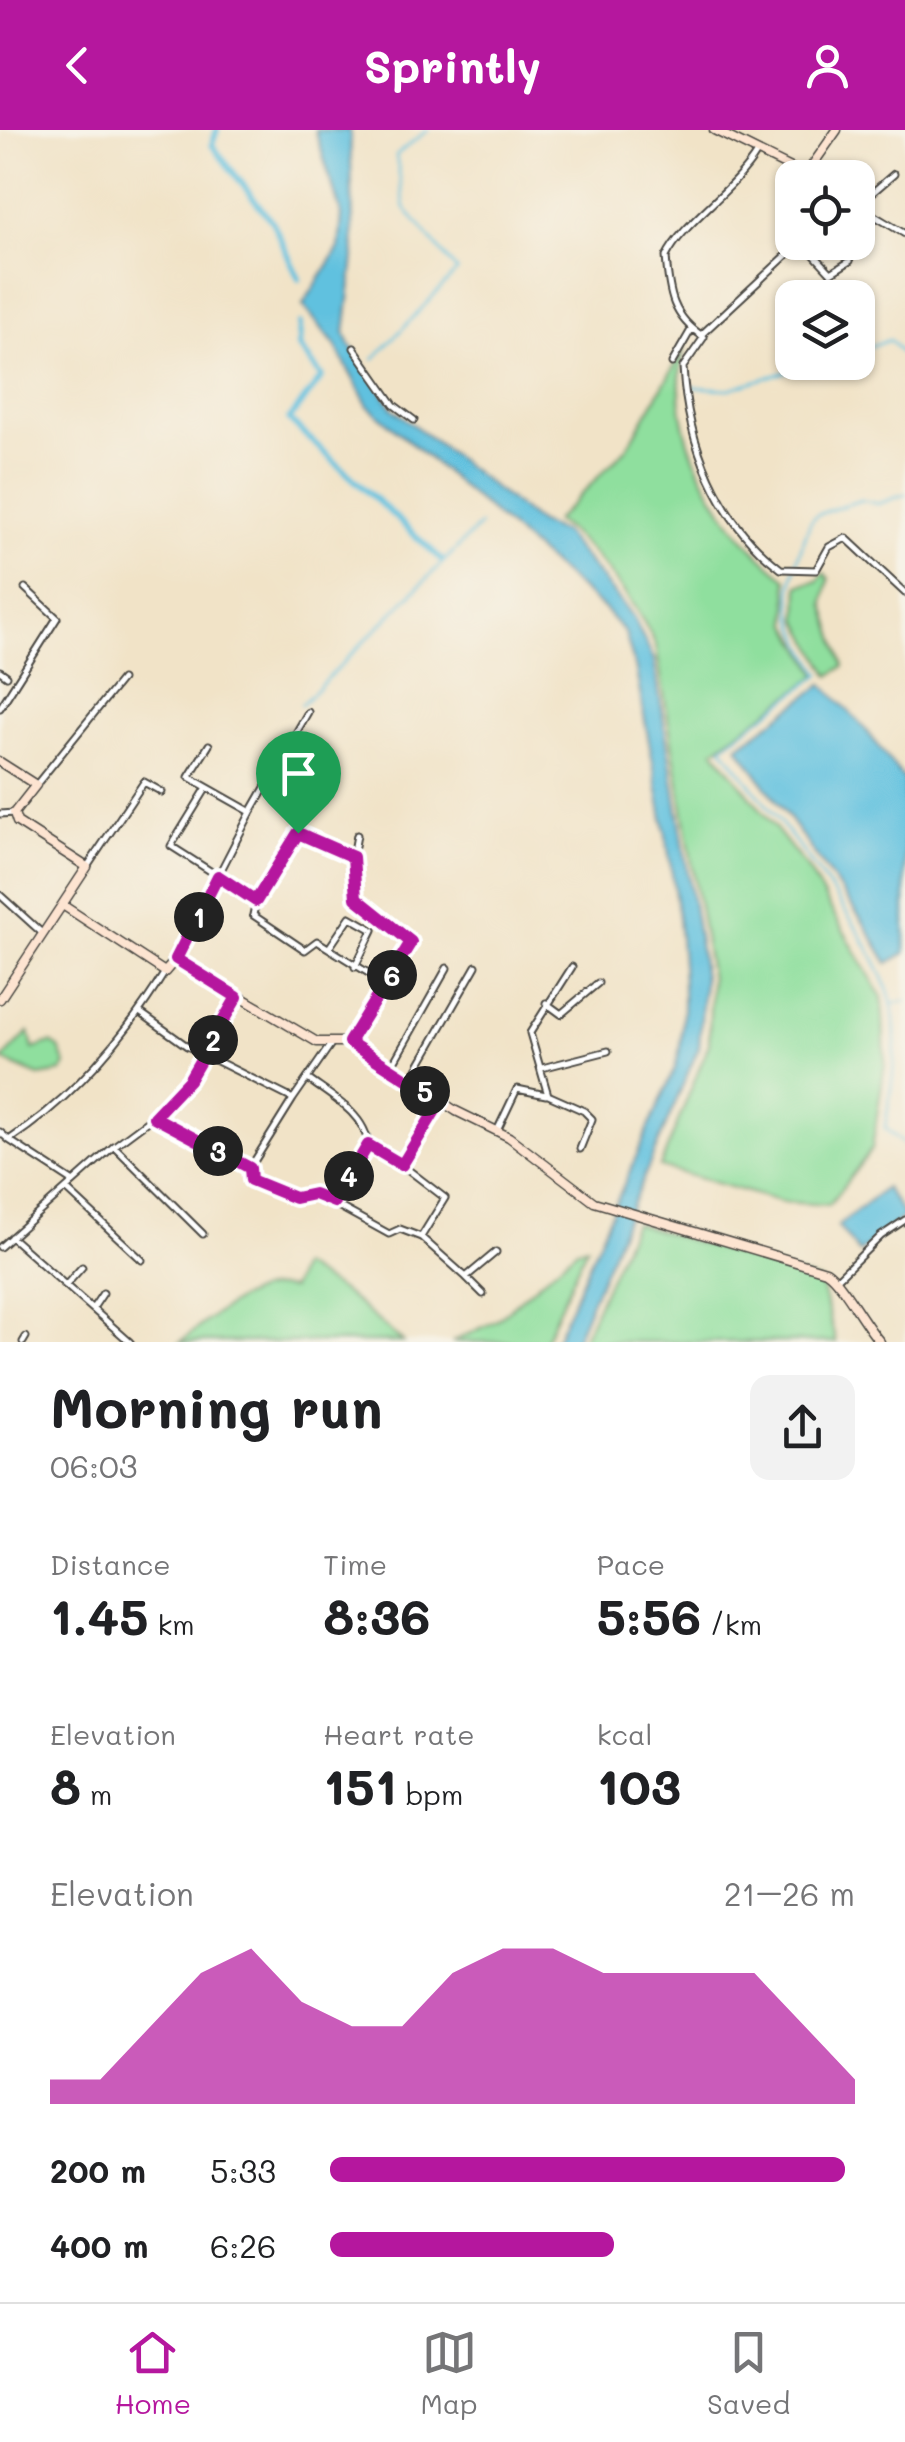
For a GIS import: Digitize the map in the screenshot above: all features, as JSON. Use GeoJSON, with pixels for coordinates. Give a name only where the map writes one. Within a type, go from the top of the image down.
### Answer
{"type":"FeatureCollection","features":[{"type":"Feature","properties":{"kind":"main road"},"geometry":{"type":"LineString","coordinates":[[714,130],[775,160]]}},
{"type":"Feature","properties":{"kind":"main road"},"geometry":{"type":"LineString","coordinates":[[816,160],[838,130]]}},
{"type":"Feature","properties":{"kind":"main road"},"geometry":{"type":"LineString","coordinates":[[0,762],[36,786],[14,812],[17,822],[87,866],[0,1000]]}},
{"type":"Feature","properties":{"kind":"main road"},"geometry":{"type":"LineString","coordinates":[[64,906],[165,972],[176,959],[288,1028],[331,1044],[349,1042],[441,1101],[497,1131],[594,1202],[838,1278],[848,1301],[880,1342]]}},
{"type":"Feature","properties":{"kind":"street"},"geometry":{"type":"LineString","coordinates":[[702,338],[672,304],[667,254],[743,176],[758,152]]}},
{"type":"Feature","properties":{"kind":"street"},"geometry":{"type":"LineString","coordinates":[[875,190],[894,174]]}},
{"type":"Feature","properties":{"kind":"street"},"geometry":{"type":"LineString","coordinates":[[875,215],[905,234]]}},
{"type":"Feature","properties":{"kind":"street"},"geometry":{"type":"LineString","coordinates":[[782,260],[688,354],[682,367],[695,446],[724,505],[772,562],[793,572],[818,568],[830,548],[846,538],[905,592]]}},
{"type":"Feature","properties":{"kind":"street"},"geometry":{"type":"LineString","coordinates":[[819,260],[831,273],[850,262]]}},
{"type":"Feature","properties":{"kind":"street"},"geometry":{"type":"LineString","coordinates":[[672,363],[691,330]]}},
{"type":"Feature","properties":{"kind":"street"},"geometry":{"type":"LineString","coordinates":[[354,348],[394,405],[414,420]]}},
{"type":"Feature","properties":{"kind":"street"},"geometry":{"type":"LineString","coordinates":[[0,708],[57,618],[25,588]]}},
{"type":"Feature","properties":{"kind":"street"},"geometry":{"type":"LineString","coordinates":[[0,671],[7,676]]}},
{"type":"Feature","properties":{"kind":"street"},"geometry":{"type":"LineString","coordinates":[[36,786],[121,680]]}},
{"type":"Feature","properties":{"kind":"street"},"geometry":{"type":"LineString","coordinates":[[176,959],[308,712]]}},
{"type":"Feature","properties":{"kind":"street"},"geometry":{"type":"LineString","coordinates":[[210,745],[189,777],[252,812]]}},
{"type":"Feature","properties":{"kind":"street"},"geometry":{"type":"LineString","coordinates":[[87,866],[144,782],[162,792]]}},
{"type":"Feature","properties":{"kind":"street"},"geometry":{"type":"LineString","coordinates":[[206,789],[172,846],[256,901]]}},
{"type":"Feature","properties":{"kind":"street"},"geometry":{"type":"LineString","coordinates":[[0,814],[14,812]]}},
{"type":"Feature","properties":{"kind":"street"},"geometry":{"type":"LineString","coordinates":[[353,857],[296,834],[256,901],[253,915],[305,950],[315,941],[386,984]]}},
{"type":"Feature","properties":{"kind":"street"},"geometry":{"type":"LineString","coordinates":[[349,1042],[411,942],[356,898],[353,857],[358,835]]}},
{"type":"Feature","properties":{"kind":"street"},"geometry":{"type":"LineString","coordinates":[[0,895],[43,933]]}},
{"type":"Feature","properties":{"kind":"street"},"geometry":{"type":"LineString","coordinates":[[328,949],[350,917],[373,930],[355,966]]}},
{"type":"Feature","properties":{"kind":"street"},"geometry":{"type":"LineString","coordinates":[[410,1081],[476,966]]}},
{"type":"Feature","properties":{"kind":"street"},"geometry":{"type":"LineString","coordinates":[[548,1095],[530,1032],[572,967]]}},
{"type":"Feature","properties":{"kind":"street"},"geometry":{"type":"LineString","coordinates":[[390,1069],[447,968]]}},
{"type":"Feature","properties":{"kind":"street"},"geometry":{"type":"LineString","coordinates":[[9,1140],[51,1112],[102,1060],[165,972]]}},
{"type":"Feature","properties":{"kind":"street"},"geometry":{"type":"LineString","coordinates":[[546,1002],[561,1014],[598,984]]}},
{"type":"Feature","properties":{"kind":"street"},"geometry":{"type":"LineString","coordinates":[[0,1247],[114,1146],[154,1117],[189,1080],[237,997]]}},
{"type":"Feature","properties":{"kind":"street"},"geometry":{"type":"LineString","coordinates":[[140,1012],[205,1054],[293,1099]]}},
{"type":"Feature","properties":{"kind":"street"},"geometry":{"type":"LineString","coordinates":[[331,1044],[250,1168],[251,1180],[290,1196],[314,1194],[390,1234],[400,1230],[421,1237],[483,1294]]}},
{"type":"Feature","properties":{"kind":"street"},"geometry":{"type":"LineString","coordinates":[[542,1068],[608,1051]]}},
{"type":"Feature","properties":{"kind":"street"},"geometry":{"type":"LineString","coordinates":[[309,1080],[352,1113],[364,1127],[368,1145],[334,1202]]}},
{"type":"Feature","properties":{"kind":"street"},"geometry":{"type":"LineString","coordinates":[[497,1131],[517,1089],[548,1095],[590,1114],[592,1124],[580,1149]]}},
{"type":"Feature","properties":{"kind":"street"},"geometry":{"type":"LineString","coordinates":[[402,1165],[441,1101]]}},
{"type":"Feature","properties":{"kind":"street"},"geometry":{"type":"LineString","coordinates":[[154,1117],[250,1168]]}},
{"type":"Feature","properties":{"kind":"street"},"geometry":{"type":"LineString","coordinates":[[0,1132],[73,1182]]}},
{"type":"Feature","properties":{"kind":"street"},"geometry":{"type":"LineString","coordinates":[[368,1145],[434,1185],[445,1198],[421,1237]]}},
{"type":"Feature","properties":{"kind":"street"},"geometry":{"type":"LineString","coordinates":[[114,1146],[203,1234]]}},
{"type":"Feature","properties":{"kind":"street"},"geometry":{"type":"LineString","coordinates":[[66,1189],[142,1260]]}},
{"type":"Feature","properties":{"kind":"street"},"geometry":{"type":"LineString","coordinates":[[838,1278],[881,1236],[905,1220]]}},
{"type":"Feature","properties":{"kind":"street"},"geometry":{"type":"LineString","coordinates":[[11,1237],[130,1342]]}},
{"type":"Feature","properties":{"kind":"street"},"geometry":{"type":"LineString","coordinates":[[466,1277],[496,1252]]}},
{"type":"Feature","properties":{"kind":"street"},"geometry":{"type":"LineString","coordinates":[[66,1286],[82,1267]]}},
{"type":"Feature","properties":{"kind":"street"},"geometry":{"type":"LineString","coordinates":[[92,1308],[103,1294]]}},
{"type":"Feature","properties":{"kind":"green space"},"geometry":{"type":"Polygon","coordinates":[[[685,348],[680,380],[682,412],[703,476],[740,534],[787,579],[789,625],[818,675],[714,750],[809,871],[882,997],[885,1063],[872,1149],[829,1205],[782,1202],[660,1167],[709,1044],[711,979],[656,646],[613,577],[584,544],[555,521],[627,448],[685,348]]]}},
{"type":"Feature","properties":{"kind":"green space"},"geometry":{"type":"Polygon","coordinates":[[[824,573],[829,579],[824,603],[844,666],[830,676],[798,619],[799,585],[818,581],[824,573]]]}},
{"type":"Feature","properties":{"kind":"green space"},"geometry":{"type":"Polygon","coordinates":[[[29,1032],[33,1049],[51,1043],[59,1048],[66,1065],[62,1072],[39,1076],[2,1060],[29,1032]]]}},
{"type":"Feature","properties":{"kind":"green space"},"geometry":{"type":"Polygon","coordinates":[[[634,1223],[820,1281],[836,1342],[581,1342],[634,1223]]]}},
{"type":"Feature","properties":{"kind":"green space"},"geometry":{"type":"Polygon","coordinates":[[[587,1246],[544,1342],[452,1342],[496,1321],[577,1249],[587,1246]]]}},
{"type":"Feature","properties":{"kind":"green space"},"geometry":{"type":"Polygon","coordinates":[[[300,1266],[345,1293],[403,1342],[180,1342],[247,1295],[276,1287],[291,1289],[300,1266]]]}},
{"type":"Feature","properties":{"kind":"water"},"geometry":{"type":"Polygon","coordinates":[[[315,130],[350,130],[354,258],[345,332],[349,343],[393,409],[539,523],[563,532],[633,617],[654,660],[704,979],[699,1047],[574,1342],[555,1342],[675,1068],[682,1029],[683,982],[672,873],[636,670],[625,633],[604,609],[368,406],[335,345],[303,305],[339,248],[342,216],[315,130]]]}},
{"type":"Feature","properties":{"kind":"water"},"geometry":{"type":"Polygon","coordinates":[[[823,684],[862,725],[905,781],[905,953],[888,963],[864,923],[738,747],[823,684]]]}},
{"type":"Feature","properties":{"kind":"water"},"geometry":{"type":"Polygon","coordinates":[[[885,1188],[905,1216],[859,1253],[838,1226],[885,1188]]]}},
{"type":"Feature","properties":{"kind":"waterway"},"geometry":{"type":"LineString","coordinates":[[217,130],[212,145],[273,223],[299,279]]}},
{"type":"Feature","properties":{"kind":"waterway"},"geometry":{"type":"LineString","coordinates":[[374,359],[457,271],[405,208],[396,155],[428,130]]}},
{"type":"Feature","properties":{"kind":"waterway"},"geometry":{"type":"LineString","coordinates":[[300,324],[299,347],[322,377],[289,420],[442,560]]}},
{"type":"Feature","properties":{"kind":"waterway"},"geometry":{"type":"LineString","coordinates":[[875,345],[890,340],[905,359]]}},
{"type":"Feature","properties":{"kind":"waterway"},"geometry":{"type":"LineString","coordinates":[[694,387],[729,389],[775,375]]}},
{"type":"Feature","properties":{"kind":"waterway"},"geometry":{"type":"LineString","coordinates":[[905,494],[878,504],[861,500],[816,515],[810,523],[796,567],[791,600],[799,633],[821,674],[722,747],[844,909],[883,976],[892,1005],[895,1036],[885,1128],[905,1145]]}},
{"type":"Feature","properties":{"kind":"waterway"},"geometry":{"type":"LineString","coordinates":[[301,705],[480,525]]}},
{"type":"Feature","properties":{"kind":"waterway"},"geometry":{"type":"LineString","coordinates":[[892,1004],[905,1001]]}},
{"type":"Feature","properties":{"kind":"route"},"geometry":{"type":"LineString","coordinates":[[298,833],[353,857],[356,898],[411,942],[349,1042],[441,1101],[402,1165],[368,1145],[334,1202],[310,1193],[295,1198],[251,1180],[250,1168],[154,1117],[189,1080],[237,997],[176,959],[218,876],[256,901],[298,833]]}}]}
